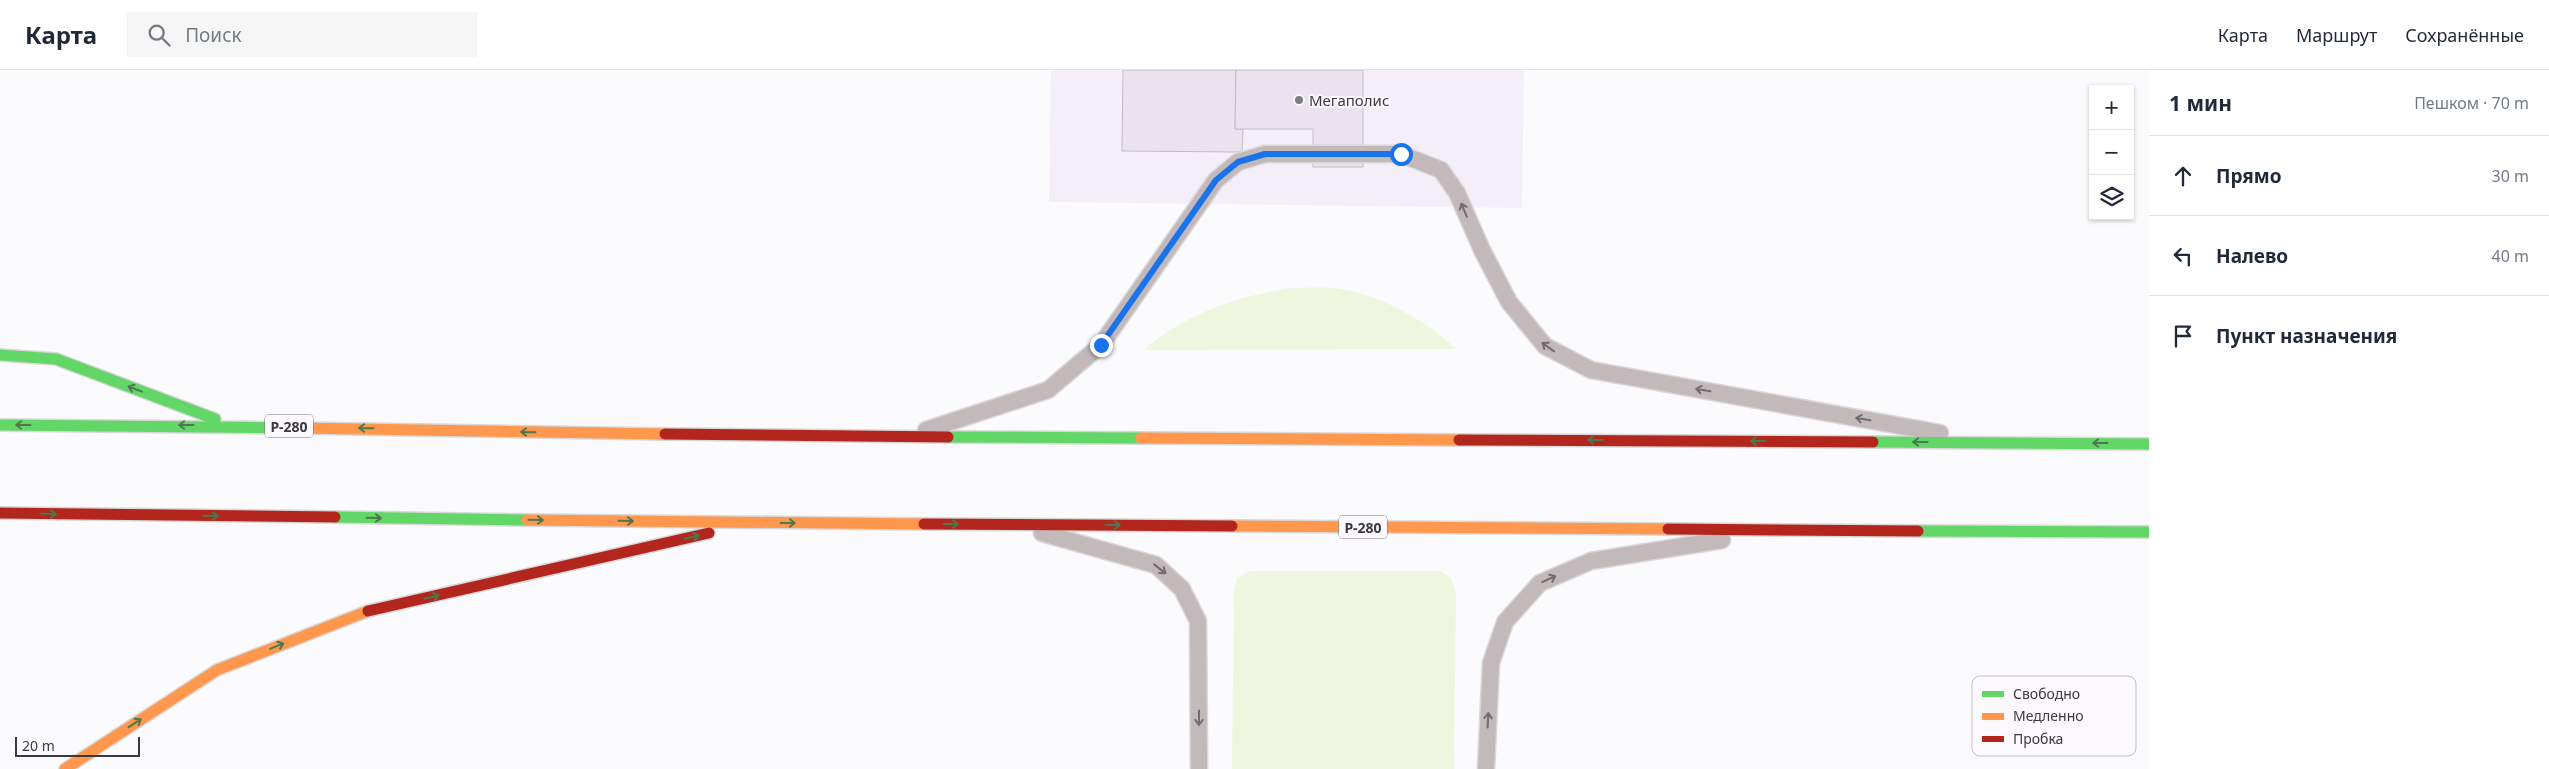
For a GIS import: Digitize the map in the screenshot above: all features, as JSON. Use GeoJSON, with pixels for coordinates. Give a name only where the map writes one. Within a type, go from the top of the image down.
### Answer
{"type":"FeatureCollection","features":[{"type":"Feature","properties":{"kind":"highway"},"geometry":{"type":"LineString","coordinates":[[0,355],[56,359],[230,425]]}},
{"type":"Feature","properties":{"kind":"highway","name":"Р-280"},"geometry":{"type":"LineString","coordinates":[[0,425],[230,425],[577,433],[907,436],[2149,444]]}},
{"type":"Feature","properties":{"kind":"highway","name":"Р-280"},"geometry":{"type":"LineString","coordinates":[[0,513],[752,523],[2149,532]]}},
{"type":"Feature","properties":{"kind":"highway"},"geometry":{"type":"LineString","coordinates":[[65,769],[217,670],[356,614],[752,523]]}},
{"type":"Feature","properties":{"kind":"lane"},"geometry":{"type":"LineString","coordinates":[[907,436],[1048,390],[1081,364],[1101,345],[1216,180],[1238,162],[1265,154],[1401,154],[1441,170],[1457,193],[1482,250],[1509,302],[1545,346],[1590,370],[1997,443]]}},
{"type":"Feature","properties":{"kind":"lane"},"geometry":{"type":"LineString","coordinates":[[1014,525],[1156,565],[1182,589],[1198,621],[1199,769]]}},
{"type":"Feature","properties":{"kind":"lane"},"geometry":{"type":"LineString","coordinates":[[1486,769],[1491,663],[1505,622],[1540,583],[1591,561],[1780,530]]}},
{"type":"Feature","properties":{"kind":"shaded area"},"geometry":{"type":"Polygon","coordinates":[[[1051,70],[1524,70],[1522,208],[1049,202],[1051,70]]]}},
{"type":"Feature","properties":{"kind":"green space"},"geometry":{"type":"Polygon","coordinates":[[[1293,288],[1326,288],[1366,295],[1382,301],[1414,318],[1457,349],[1143,350],[1177,326],[1213,308],[1251,296],[1293,288]]]}},
{"type":"Feature","properties":{"kind":"green space"},"geometry":{"type":"Polygon","coordinates":[[[1250,571],[1440,571],[1451,578],[1456,594],[1454,769],[1232,769],[1234,591],[1237,578],[1250,571]]]}},
{"type":"Feature","properties":{"kind":"building"},"geometry":{"type":"Polygon","coordinates":[[[1123,70],[1236,70],[1235,129],[1243,129],[1242,152],[1122,151],[1123,70]]]}},
{"type":"Feature","properties":{"kind":"building","name":"Мегаполис"},"geometry":{"type":"Polygon","coordinates":[[[1236,70],[1363,70],[1363,167],[1313,167],[1313,129],[1235,129],[1236,70]]]}},
{"type":"Feature","properties":{"kind":"traffic: fast"},"geometry":{"type":"LineString","coordinates":[[0,355],[56,359],[215,419]]}},
{"type":"Feature","properties":{"kind":"traffic: fast"},"geometry":{"type":"LineString","coordinates":[[0,425],[298,428]]}},
{"type":"Feature","properties":{"kind":"traffic: fast"},"geometry":{"type":"LineString","coordinates":[[948,437],[1141,438]]}},
{"type":"Feature","properties":{"kind":"traffic: fast"},"geometry":{"type":"LineString","coordinates":[[1873,442],[2149,444]]}},
{"type":"Feature","properties":{"kind":"traffic: fast"},"geometry":{"type":"LineString","coordinates":[[335,517],[527,520]]}},
{"type":"Feature","properties":{"kind":"traffic: fast"},"geometry":{"type":"LineString","coordinates":[[1918,531],[2149,532]]}},
{"type":"Feature","properties":{"kind":"traffic: slow"},"geometry":{"type":"LineString","coordinates":[[298,428],[665,434]]}},
{"type":"Feature","properties":{"kind":"traffic: slow"},"geometry":{"type":"LineString","coordinates":[[1141,438],[1459,440]]}},
{"type":"Feature","properties":{"kind":"traffic: slow"},"geometry":{"type":"LineString","coordinates":[[527,520],[924,524]]}},
{"type":"Feature","properties":{"kind":"traffic: slow"},"geometry":{"type":"LineString","coordinates":[[1232,526],[1668,529]]}},
{"type":"Feature","properties":{"kind":"traffic: slow"},"geometry":{"type":"LineString","coordinates":[[65,769],[217,670],[368,611]]}},
{"type":"Feature","properties":{"kind":"traffic: jam"},"geometry":{"type":"LineString","coordinates":[[665,434],[948,437]]}},
{"type":"Feature","properties":{"kind":"traffic: jam"},"geometry":{"type":"LineString","coordinates":[[1459,440],[1873,442]]}},
{"type":"Feature","properties":{"kind":"traffic: jam"},"geometry":{"type":"LineString","coordinates":[[0,513],[335,517]]}},
{"type":"Feature","properties":{"kind":"traffic: jam"},"geometry":{"type":"LineString","coordinates":[[924,524],[1232,526]]}},
{"type":"Feature","properties":{"kind":"traffic: jam"},"geometry":{"type":"LineString","coordinates":[[1668,529],[1918,531]]}},
{"type":"Feature","properties":{"kind":"traffic: jam"},"geometry":{"type":"LineString","coordinates":[[368,611],[709,533]]}},
{"type":"Feature","properties":{"kind":"place","name":"Мегаполис"},"geometry":{"type":"Point","coordinates":[1299,100]}},
{"type":"Feature","properties":{"kind":"route"},"geometry":{"type":"LineString","coordinates":[[1101,345],[1216,180],[1238,162],[1265,154],[1401,154]]}}]}
